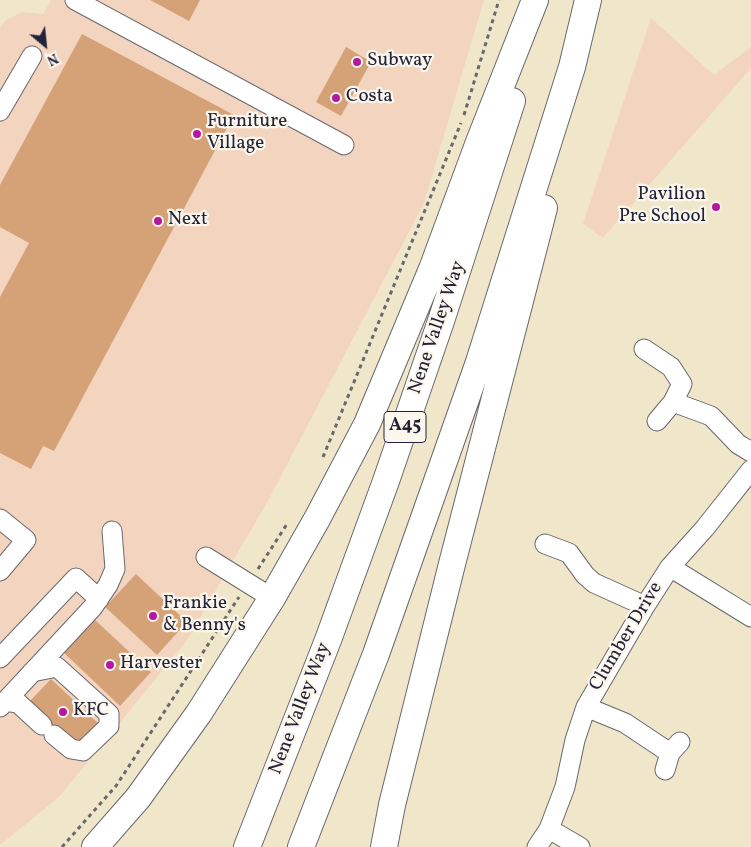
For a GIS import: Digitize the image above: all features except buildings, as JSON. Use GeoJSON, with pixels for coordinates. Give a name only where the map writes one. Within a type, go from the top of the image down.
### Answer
{"type":"FeatureCollection","features":[{"type":"Feature","properties":{"kind":"highway"},"geometry":{"type":"LineString","coordinates":[[95,847],[138,798],[199,712],[272,598],[317,519],[367,424],[432,268],[535,0]]}},
{"type":"Feature","properties":{"kind":"highway","name":"Nene Valley Way"},"geometry":{"type":"LineString","coordinates":[[247,847],[328,640],[386,481],[447,302],[504,126],[542,0]]}},
{"type":"Feature","properties":{"kind":"highway","name":"A45"},"geometry":{"type":"LineString","coordinates":[[301,847],[376,654],[478,362],[572,66],[588,0]]}},
{"type":"Feature","properties":{"kind":"highway"},"geometry":{"type":"LineString","coordinates":[[384,847],[392,805],[452,564],[560,146],[572,66]]}},
{"type":"Feature","properties":{"kind":"street"},"geometry":{"type":"LineString","coordinates":[[75,0],[344,145]]}},
{"type":"Feature","properties":{"kind":"street"},"geometry":{"type":"LineString","coordinates":[[0,111],[32,56]]}},
{"type":"Feature","properties":{"kind":"street"},"geometry":{"type":"LineString","coordinates":[[644,349],[671,367],[682,384],[673,402],[657,421]]}},
{"type":"Feature","properties":{"kind":"street"},"geometry":{"type":"LineString","coordinates":[[673,402],[711,416],[738,444],[751,452]]}},
{"type":"Feature","properties":{"kind":"street","name":"Clumber Drive"},"geometry":{"type":"LineString","coordinates":[[537,847],[549,829],[565,787],[575,740],[586,707],[670,567],[705,528],[751,470]]}},
{"type":"Feature","properties":{"kind":"street"},"geometry":{"type":"LineString","coordinates":[[0,519],[26,540],[0,571]]}},
{"type":"Feature","properties":{"kind":"street"},"geometry":{"type":"LineString","coordinates":[[2,704],[99,599],[108,585],[115,569],[112,532]]}},
{"type":"Feature","properties":{"kind":"street"},"geometry":{"type":"LineString","coordinates":[[545,544],[569,553],[585,575],[594,583],[645,606]]}},
{"type":"Feature","properties":{"kind":"street"},"geometry":{"type":"LineString","coordinates":[[206,557],[272,598]]}},
{"type":"Feature","properties":{"kind":"street"},"geometry":{"type":"LineString","coordinates":[[670,567],[751,617]]}},
{"type":"Feature","properties":{"kind":"street"},"geometry":{"type":"LineString","coordinates":[[0,658],[76,578],[99,599]]}},
{"type":"Feature","properties":{"kind":"street"},"geometry":{"type":"LineString","coordinates":[[2,704],[18,703],[71,749],[84,751],[109,726],[108,714],[57,666],[32,672]]}},
{"type":"Feature","properties":{"kind":"street"},"geometry":{"type":"LineString","coordinates":[[586,707],[625,723],[672,755]]}},
{"type":"Feature","properties":{"kind":"street"},"geometry":{"type":"LineString","coordinates":[[549,829],[580,847]]}},
{"type":"Feature","properties":{"kind":"path"},"geometry":{"type":"LineString","coordinates":[[322,461],[464,115],[499,0]]}},
{"type":"Feature","properties":{"kind":"path"},"geometry":{"type":"LineString","coordinates":[[62,847],[116,786],[290,520]]}},
{"type":"Feature","properties":{"kind":"shaded area"},"geometry":{"type":"Polygon","coordinates":[[[51,0],[484,0],[424,203],[269,499],[185,643],[59,797],[0,845],[0,28],[6,20],[22,12],[43,14],[51,0]]]}},
{"type":"Feature","properties":{"kind":"shaded area"},"geometry":{"type":"Polygon","coordinates":[[[651,18],[714,75],[751,47],[751,68],[603,238],[583,224],[651,18]]]}},
{"type":"Feature","properties":{"kind":"place","name":"Subway"},"geometry":{"type":"Point","coordinates":[357,62]}},
{"type":"Feature","properties":{"kind":"place","name":"Costa"},"geometry":{"type":"Point","coordinates":[336,98]}},
{"type":"Feature","properties":{"kind":"place","name":"Furniture Village"},"geometry":{"type":"Point","coordinates":[197,134]}},
{"type":"Feature","properties":{"kind":"place","name":"Pavilion Pre School"},"geometry":{"type":"Point","coordinates":[716,207]}},
{"type":"Feature","properties":{"kind":"place","name":"Next"},"geometry":{"type":"Point","coordinates":[158,221]}},
{"type":"Feature","properties":{"kind":"place","name":"Frankie & Benny's"},"geometry":{"type":"Point","coordinates":[153,616]}},
{"type":"Feature","properties":{"kind":"place","name":"Harvester"},"geometry":{"type":"Point","coordinates":[110,665]}},
{"type":"Feature","properties":{"kind":"place","name":"KFC"},"geometry":{"type":"Point","coordinates":[63,712]}}]}
